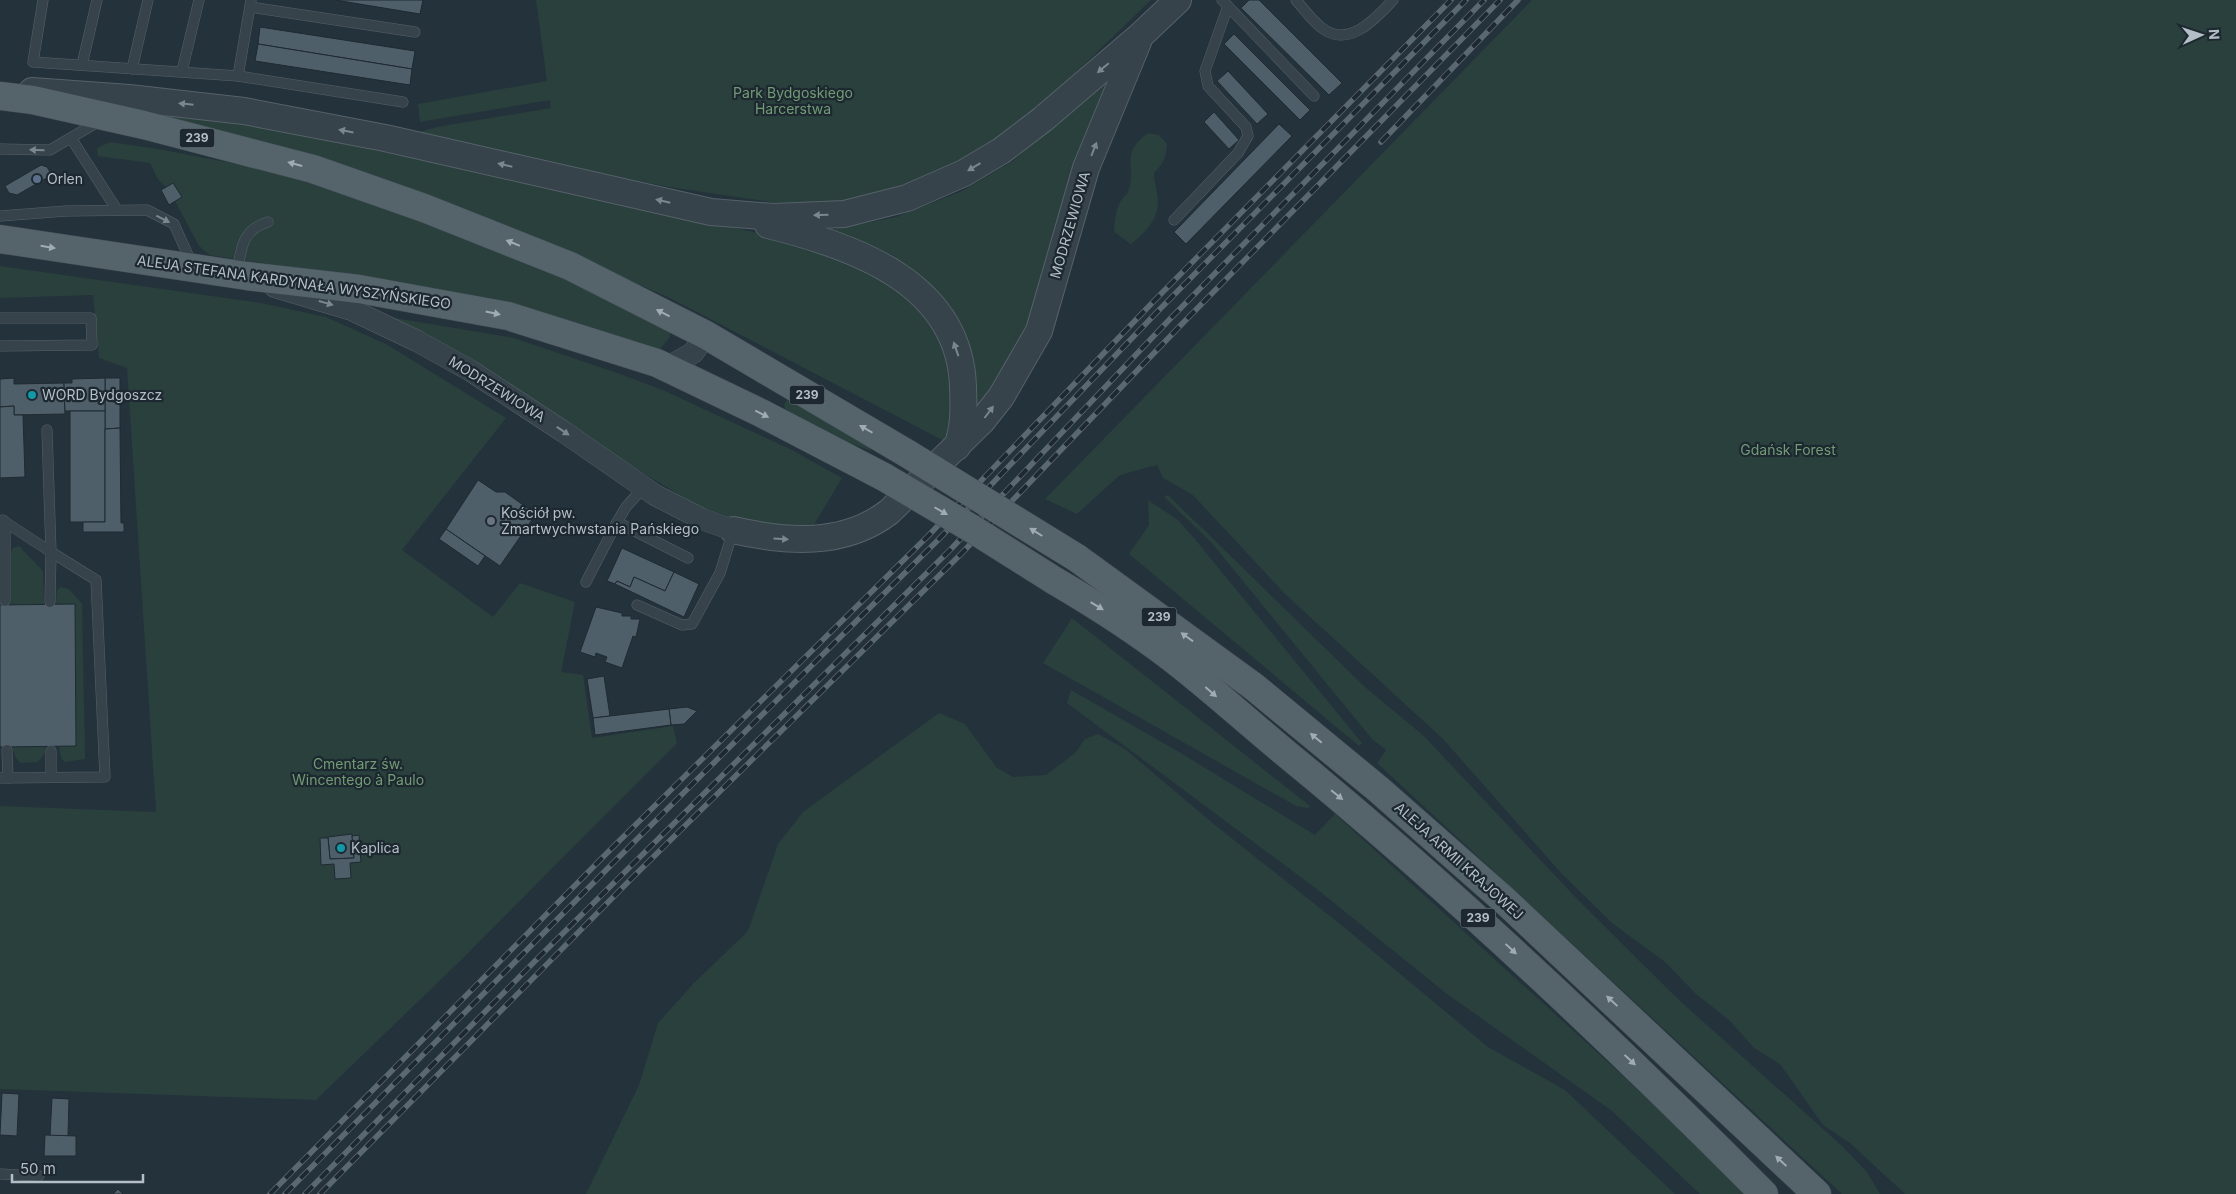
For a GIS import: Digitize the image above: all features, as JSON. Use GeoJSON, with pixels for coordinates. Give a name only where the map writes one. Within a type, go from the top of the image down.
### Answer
{"type":"FeatureCollection","features":[{"type":"Feature","properties":{"kind":"main road","name":"239"},"geometry":{"type":"LineString","coordinates":[[0,96],[33,100],[107,116],[313,169],[424,208],[570,266],[706,336]]}},
{"type":"Feature","properties":{"kind":"main road","name":"ALEJA STEFANA KARDYNAŁA WYSZYŃSKIEGO"},"geometry":{"type":"LineString","coordinates":[[0,239],[242,276],[359,289],[445,303],[508,316],[558,330],[666,368],[761,413],[884,477],[1122,621],[1175,660],[1372,825],[1488,927],[1645,1074],[1764,1194]]}},
{"type":"Feature","properties":{"kind":"main road","name":"ALEJA ARMII KRAJOWEJ"},"geometry":{"type":"LineString","coordinates":[[706,336],[908,454],[1077,558],[1253,686],[1378,789],[1504,900],[1817,1194]]}},
{"type":"Feature","properties":{"kind":"street","name":"MODRZEWIOWA"},"geometry":{"type":"LineString","coordinates":[[242,276],[352,310],[417,341],[472,371],[564,432],[643,488],[702,519],[733,530],[765,538],[804,540],[823,538],[857,530],[877,521],[888,512],[956,448],[982,421],[1001,397],[1039,331],[1086,168],[1140,36],[1178,0]]}},
{"type":"Feature","properties":{"kind":"street"},"geometry":{"type":"LineString","coordinates":[[711,212],[774,217],[844,214],[907,198],[964,173],[1001,151],[1043,119],[1140,36]]}},
{"type":"Feature","properties":{"kind":"street"},"geometry":{"type":"LineString","coordinates":[[0,90],[129,98],[244,111],[385,138],[711,212],[832,242],[884,267],[926,298],[941,316],[951,336],[963,376],[964,411],[962,435],[956,448]]}},
{"type":"Feature","properties":{"kind":"street"},"geometry":{"type":"LineString","coordinates":[[666,368],[692,354],[706,336]]}},
{"type":"Feature","properties":{"kind":"lane"},"geometry":{"type":"LineString","coordinates":[[43,0],[33,62],[238,76],[403,102]]}},
{"type":"Feature","properties":{"kind":"lane"},"geometry":{"type":"LineString","coordinates":[[82,65],[97,0]]}},
{"type":"Feature","properties":{"kind":"lane"},"geometry":{"type":"LineString","coordinates":[[132,69],[148,0]]}},
{"type":"Feature","properties":{"kind":"lane"},"geometry":{"type":"LineString","coordinates":[[182,72],[198,0]]}},
{"type":"Feature","properties":{"kind":"lane"},"geometry":{"type":"LineString","coordinates":[[1296,0],[1323,29],[1338,34],[1352,34],[1370,25],[1393,0]]}},
{"type":"Feature","properties":{"kind":"lane"},"geometry":{"type":"LineString","coordinates":[[1174,220],[1238,153],[1248,136],[1246,127],[1208,86],[1205,71],[1225,3],[1314,96]]}},
{"type":"Feature","properties":{"kind":"lane"},"geometry":{"type":"LineString","coordinates":[[238,76],[251,4],[415,32]]}},
{"type":"Feature","properties":{"kind":"lane"},"geometry":{"type":"LineString","coordinates":[[0,149],[50,150],[107,116]]}},
{"type":"Feature","properties":{"kind":"lane"},"geometry":{"type":"LineString","coordinates":[[71,138],[117,210]]}},
{"type":"Feature","properties":{"kind":"lane"},"geometry":{"type":"LineString","coordinates":[[0,216],[147,210],[174,224],[194,268]]}},
{"type":"Feature","properties":{"kind":"lane"},"geometry":{"type":"LineString","coordinates":[[242,276],[241,248],[249,231],[257,225],[268,222]]}},
{"type":"Feature","properties":{"kind":"lane"},"geometry":{"type":"LineString","coordinates":[[0,318],[91,318],[92,345],[0,346]]}},
{"type":"Feature","properties":{"kind":"lane"},"geometry":{"type":"LineString","coordinates":[[47,430],[51,552],[50,602]]}},
{"type":"Feature","properties":{"kind":"lane"},"geometry":{"type":"LineString","coordinates":[[586,582],[626,507],[643,488]]}},
{"type":"Feature","properties":{"kind":"lane"},"geometry":{"type":"LineString","coordinates":[[3,520],[96,580],[105,777],[4,778],[7,750]]}},
{"type":"Feature","properties":{"kind":"lane"},"geometry":{"type":"LineString","coordinates":[[3,520],[5,601]]}},
{"type":"Feature","properties":{"kind":"lane"},"geometry":{"type":"LineString","coordinates":[[617,522],[688,558]]}},
{"type":"Feature","properties":{"kind":"lane"},"geometry":{"type":"LineString","coordinates":[[637,605],[682,624],[692,624],[720,573],[733,530]]}},
{"type":"Feature","properties":{"kind":"lane"},"geometry":{"type":"LineString","coordinates":[[51,750],[51,778]]}},
{"type":"Feature","properties":{"kind":"lane"},"geometry":{"type":"LineString","coordinates":[[0,1174],[40,1176]]}},
{"type":"Feature","properties":{"kind":"green space","name":"Park Bydgoskiego Harcerstwa"},"geometry":{"type":"Polygon","coordinates":[[[536,0],[1151,0],[1038,109],[1006,135],[965,159],[907,186],[852,202],[784,204],[669,187],[418,137],[416,133],[437,127],[551,108],[550,100],[420,122],[418,104],[547,81],[536,0]]]}},
{"type":"Feature","properties":{"kind":"green space","name":"Gdańsk Forest"},"geometry":{"type":"Polygon","coordinates":[[[1532,0],[2236,0],[2236,1194],[1905,1194],[1850,1143],[1823,1125],[1780,1064],[1754,1048],[1730,1021],[1695,993],[1665,962],[1612,923],[1561,873],[1443,739],[1284,593],[1193,495],[1163,478],[1157,465],[1120,475],[1077,514],[1045,499],[1532,0]]]}},
{"type":"Feature","properties":{"kind":"green space"},"geometry":{"type":"Polygon","coordinates":[[[1119,67],[1031,318],[1014,359],[972,417],[935,291],[892,255],[825,231],[896,217],[962,191],[1013,161],[1119,67]]]}},
{"type":"Feature","properties":{"kind":"green space"},"geometry":{"type":"Polygon","coordinates":[[[125,112],[206,119],[286,131],[832,249],[895,281],[944,338],[953,389],[951,420],[946,442],[668,297],[476,216],[125,112]]]}},
{"type":"Feature","properties":{"kind":"green space"},"geometry":{"type":"Polygon","coordinates":[[[1148,133],[1159,135],[1167,144],[1166,153],[1164,160],[1154,173],[1158,201],[1156,214],[1146,231],[1131,244],[1114,232],[1115,219],[1118,206],[1128,192],[1131,176],[1131,155],[1139,141],[1148,133]]]}},
{"type":"Feature","properties":{"kind":"green space"},"geometry":{"type":"Polygon","coordinates":[[[110,142],[158,149],[305,177],[527,261],[670,329],[670,337],[660,349],[651,349],[351,277],[210,255],[199,246],[175,201],[182,197],[173,183],[166,187],[157,178],[150,163],[98,156],[97,148],[110,142]]]}},
{"type":"Feature","properties":{"kind":"green space","name":"Cmentarz św. Wincentego à Paulo"},"geometry":{"type":"Polygon","coordinates":[[[0,266],[261,303],[326,317],[386,344],[506,418],[402,550],[493,617],[520,583],[575,602],[561,672],[583,675],[592,738],[673,726],[677,743],[457,964],[316,1100],[0,1089],[0,806],[156,812],[127,368],[99,358],[93,295],[0,298],[0,266]]]}},
{"type":"Feature","properties":{"kind":"green space"},"geometry":{"type":"Polygon","coordinates":[[[383,316],[514,338],[623,375],[665,391],[792,450],[842,478],[812,528],[755,525],[698,506],[383,316]]]}},
{"type":"Feature","properties":{"kind":"green space"},"geometry":{"type":"Polygon","coordinates":[[[789,397],[870,447],[871,451],[839,439],[787,414],[784,405],[789,397]]]}},
{"type":"Feature","properties":{"kind":"green space"},"geometry":{"type":"Polygon","coordinates":[[[1168,495],[1365,687],[1424,736],[1580,902],[1679,1000],[1841,1145],[1867,1172],[1880,1194],[1842,1194],[1377,763],[1386,750],[1372,739],[1211,542],[1164,497],[1168,495]]]}},
{"type":"Feature","properties":{"kind":"green space"},"geometry":{"type":"Polygon","coordinates":[[[1148,500],[1178,520],[1194,538],[1362,743],[1359,746],[1129,554],[1149,525],[1148,500]]]}},
{"type":"Feature","properties":{"kind":"green space"},"geometry":{"type":"Polygon","coordinates":[[[19,546],[43,571],[44,605],[11,605],[11,552],[13,548],[19,546]]]}},
{"type":"Feature","properties":{"kind":"green space"},"geometry":{"type":"Polygon","coordinates":[[[61,587],[69,589],[82,604],[85,759],[65,762],[61,758],[59,746],[76,745],[75,605],[56,605],[57,590],[61,587]]]}},
{"type":"Feature","properties":{"kind":"green space"},"geometry":{"type":"Polygon","coordinates":[[[1072,618],[1310,806],[1308,808],[1296,806],[1043,663],[1072,618]]]}},
{"type":"Feature","properties":{"kind":"green space"},"geometry":{"type":"Polygon","coordinates":[[[1071,690],[1179,752],[1315,835],[1335,814],[1621,1074],[1748,1194],[1700,1194],[1612,1111],[1447,994],[1318,890],[1067,703],[1071,690]]]}},
{"type":"Feature","properties":{"kind":"green space"},"geometry":{"type":"Polygon","coordinates":[[[939,713],[965,724],[997,768],[1013,777],[1046,775],[1075,753],[1085,739],[1098,734],[1125,749],[1215,825],[1345,928],[1488,1047],[1565,1090],[1675,1194],[586,1194],[639,1085],[658,1023],[693,984],[748,931],[778,844],[803,812],[939,713]]]}},
{"type":"Feature","properties":{"kind":"green space"},"geometry":{"type":"Polygon","coordinates":[[[45,746],[45,753],[38,762],[21,763],[16,758],[12,747],[45,746]]]}},
{"type":"Feature","properties":{"kind":"building"},"geometry":{"type":"Polygon","coordinates":[[[335,0],[423,0],[420,14],[335,0]]]}},
{"type":"Feature","properties":{"kind":"building"},"geometry":{"type":"Polygon","coordinates":[[[1249,0],[1259,0],[1342,83],[1329,95],[1241,8],[1249,0]]]}},
{"type":"Feature","properties":{"kind":"building"},"geometry":{"type":"Polygon","coordinates":[[[260,27],[415,51],[412,69],[258,44],[260,27]]]}},
{"type":"Feature","properties":{"kind":"building"},"geometry":{"type":"Polygon","coordinates":[[[1234,34],[1310,110],[1300,120],[1224,44],[1234,34]]]}},
{"type":"Feature","properties":{"kind":"building"},"geometry":{"type":"Polygon","coordinates":[[[258,44],[412,69],[410,85],[255,61],[258,44]]]}},
{"type":"Feature","properties":{"kind":"building"},"geometry":{"type":"Polygon","coordinates":[[[1228,71],[1268,114],[1257,124],[1217,81],[1228,71]]]}},
{"type":"Feature","properties":{"kind":"building"},"geometry":{"type":"Polygon","coordinates":[[[1214,112],[1239,140],[1229,149],[1204,122],[1214,112]]]}},
{"type":"Feature","properties":{"kind":"building"},"geometry":{"type":"Polygon","coordinates":[[[1279,124],[1292,136],[1186,244],[1174,232],[1279,124]]]}},
{"type":"Feature","properties":{"kind":"building"},"geometry":{"type":"Polygon","coordinates":[[[41,165],[47,167],[52,175],[17,195],[9,193],[5,186],[41,165]]]}},
{"type":"Feature","properties":{"kind":"building"},"geometry":{"type":"Polygon","coordinates":[[[173,183],[182,197],[169,205],[161,190],[173,183]]]}},
{"type":"Feature","properties":{"kind":"building","name":"WORD Bydgoszcz"},"geometry":{"type":"Polygon","coordinates":[[[14,378],[14,384],[64,383],[65,414],[14,415],[14,406],[0,407],[0,379],[14,378]]]}},
{"type":"Feature","properties":{"kind":"building"},"geometry":{"type":"Polygon","coordinates":[[[105,378],[120,378],[120,428],[105,429],[105,378]]]}},
{"type":"Feature","properties":{"kind":"building"},"geometry":{"type":"Polygon","coordinates":[[[105,378],[105,411],[65,411],[64,383],[72,383],[72,379],[105,378]]]}},
{"type":"Feature","properties":{"kind":"building"},"geometry":{"type":"Polygon","coordinates":[[[14,406],[14,415],[23,415],[25,477],[0,478],[0,407],[14,406]]]}},
{"type":"Feature","properties":{"kind":"building"},"geometry":{"type":"Polygon","coordinates":[[[70,411],[105,411],[105,522],[70,522],[70,411]]]}},
{"type":"Feature","properties":{"kind":"building"},"geometry":{"type":"Polygon","coordinates":[[[120,428],[121,523],[124,523],[124,532],[83,532],[83,522],[105,522],[105,429],[120,428]]]}},
{"type":"Feature","properties":{"kind":"building","name":"Kościół pw. Zmartwychwstania Pańskiego"},"geometry":{"type":"Polygon","coordinates":[[[478,480],[496,492],[505,492],[536,514],[500,566],[446,529],[478,480]]]}},
{"type":"Feature","properties":{"kind":"building"},"geometry":{"type":"Polygon","coordinates":[[[446,529],[485,556],[478,566],[439,539],[446,529]]]}},
{"type":"Feature","properties":{"kind":"building"},"geometry":{"type":"Polygon","coordinates":[[[622,548],[674,572],[665,591],[634,577],[630,587],[617,581],[615,584],[607,581],[622,548]]]}},
{"type":"Feature","properties":{"kind":"building"},"geometry":{"type":"Polygon","coordinates":[[[674,572],[699,584],[684,617],[615,584],[617,581],[630,587],[634,577],[665,591],[674,572]]]}},
{"type":"Feature","properties":{"kind":"building"},"geometry":{"type":"Polygon","coordinates":[[[75,604],[76,746],[0,747],[0,605],[75,604]]]}},
{"type":"Feature","properties":{"kind":"building"},"geometry":{"type":"Polygon","coordinates":[[[596,607],[622,613],[622,616],[631,616],[631,619],[640,619],[636,637],[633,636],[622,668],[605,662],[607,657],[596,653],[595,657],[580,652],[596,607]]]}},
{"type":"Feature","properties":{"kind":"building"},"geometry":{"type":"Polygon","coordinates":[[[604,676],[610,716],[593,718],[587,679],[604,676]]]}},
{"type":"Feature","properties":{"kind":"building"},"geometry":{"type":"Polygon","coordinates":[[[687,707],[697,711],[684,724],[671,725],[669,709],[687,707]]]}},
{"type":"Feature","properties":{"kind":"building"},"geometry":{"type":"Polygon","coordinates":[[[669,709],[671,725],[595,735],[593,718],[669,709]]]}},
{"type":"Feature","properties":{"kind":"building","name":"Kaplica"},"geometry":{"type":"Polygon","coordinates":[[[352,834],[354,858],[330,859],[328,837],[352,834]]]}},
{"type":"Feature","properties":{"kind":"building"},"geometry":{"type":"Polygon","coordinates":[[[359,835],[361,862],[350,863],[351,878],[335,879],[334,864],[321,865],[320,838],[328,838],[330,859],[354,858],[352,836],[359,835]]]}},
{"type":"Feature","properties":{"kind":"building"},"geometry":{"type":"Polygon","coordinates":[[[2,1093],[19,1094],[17,1136],[0,1135],[2,1093]]]}},
{"type":"Feature","properties":{"kind":"building"},"geometry":{"type":"Polygon","coordinates":[[[52,1098],[69,1099],[68,1136],[50,1136],[52,1098]]]}},
{"type":"Feature","properties":{"kind":"building"},"geometry":{"type":"Polygon","coordinates":[[[45,1135],[76,1136],[76,1156],[44,1156],[45,1135]]]}},
{"type":"Feature","properties":{"kind":"building"},"geometry":{"type":"Polygon","coordinates":[[[118,1189],[123,1194],[113,1194],[118,1189]]]}},
{"type":"Feature","properties":{"kind":"railway"},"geometry":{"type":"LineString","coordinates":[[270,1194],[607,853],[928,536],[1152,303],[1451,0]]}},
{"type":"Feature","properties":{"kind":"railway"},"geometry":{"type":"LineString","coordinates":[[285,1194],[615,861],[937,541],[1160,309],[1466,0]]}},
{"type":"Feature","properties":{"kind":"railway"},"geometry":{"type":"LineString","coordinates":[[305,1194],[539,957],[951,549],[1169,320],[1484,0]]}},
{"type":"Feature","properties":{"kind":"railway"},"geometry":{"type":"LineString","coordinates":[[320,1194],[632,878],[960,555],[1179,327],[1500,0]]}},
{"type":"Feature","properties":{"kind":"railway"},"geometry":{"type":"LineString","coordinates":[[1381,142],[1518,0]]}},
{"type":"Feature","properties":{"kind":"place","name":"Orlen"},"geometry":{"type":"Point","coordinates":[37,179]}},
{"type":"Feature","properties":{"kind":"place","name":"WORD Bydgoszcz"},"geometry":{"type":"Point","coordinates":[32,395]}},
{"type":"Feature","properties":{"kind":"place","name":"Kościół pw. Zmartwychwstania Pańskiego"},"geometry":{"type":"Point","coordinates":[491,521]}},
{"type":"Feature","properties":{"kind":"place","name":"Kaplica"},"geometry":{"type":"Point","coordinates":[341,848]}}]}
